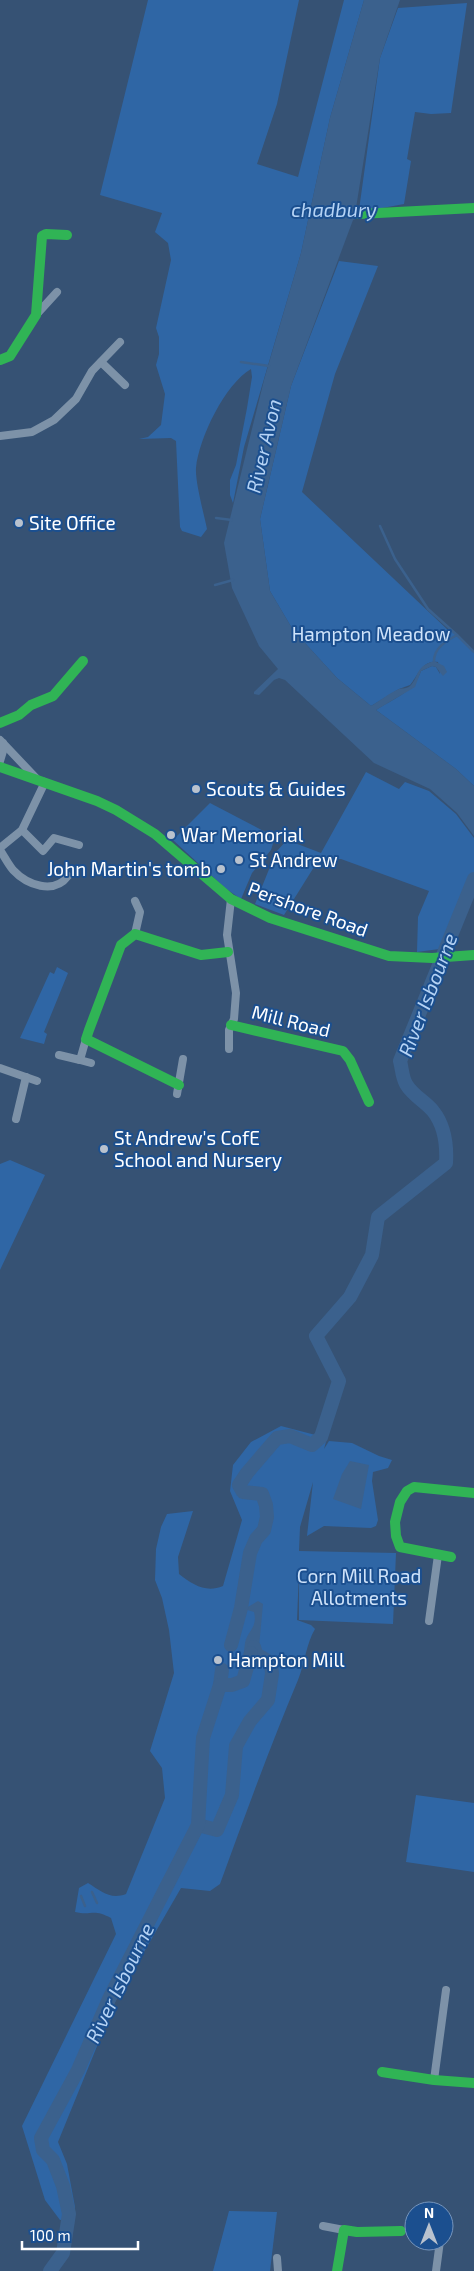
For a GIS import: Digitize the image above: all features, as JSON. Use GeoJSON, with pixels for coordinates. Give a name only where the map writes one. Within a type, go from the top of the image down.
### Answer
{"type":"FeatureCollection","features":[{"type":"Feature","properties":{"kind":"street"},"geometry":{"type":"LineString","coordinates":[[359,214],[474,208]]}},
{"type":"Feature","properties":{"kind":"street"},"geometry":{"type":"LineString","coordinates":[[36,315],[42,236],[46,234],[67,235]]}},
{"type":"Feature","properties":{"kind":"street"},"geometry":{"type":"LineString","coordinates":[[0,360],[10,356],[36,315],[58,292]]}},
{"type":"Feature","properties":{"kind":"street"},"geometry":{"type":"LineString","coordinates":[[0,436],[32,432],[54,420],[76,399],[86,378],[120,342]]}},
{"type":"Feature","properties":{"kind":"street"},"geometry":{"type":"LineString","coordinates":[[102,362],[125,385]]}},
{"type":"Feature","properties":{"kind":"street"},"geometry":{"type":"LineString","coordinates":[[0,723],[19,715],[31,705],[53,696],[83,661]]}},
{"type":"Feature","properties":{"kind":"street"},"geometry":{"type":"LineString","coordinates":[[0,762],[3,751],[2,741]]}},
{"type":"Feature","properties":{"kind":"street"},"geometry":{"type":"LineString","coordinates":[[2,741],[41,781],[22,830],[0,849],[14,870],[34,884],[51,887],[63,883],[68,876]]}},
{"type":"Feature","properties":{"kind":"street","name":"Pershore Road"},"geometry":{"type":"LineString","coordinates":[[0,767],[97,801],[156,834],[231,899],[270,918],[389,956],[432,958],[474,955]]}},
{"type":"Feature","properties":{"kind":"street"},"geometry":{"type":"LineString","coordinates":[[22,830],[42,851],[54,838],[79,846]]}},
{"type":"Feature","properties":{"kind":"street"},"geometry":{"type":"LineString","coordinates":[[229,1049],[229,1030],[236,1009],[236,993],[228,952],[228,916],[231,899]]}},
{"type":"Feature","properties":{"kind":"street"},"geometry":{"type":"LineString","coordinates":[[80,1060],[121,945],[135,934],[140,912],[135,901]]}},
{"type":"Feature","properties":{"kind":"street"},"geometry":{"type":"LineString","coordinates":[[135,934],[201,955],[228,952]]}},
{"type":"Feature","properties":{"kind":"street","name":"Mill Road"},"geometry":{"type":"LineString","coordinates":[[231,1024],[343,1051],[350,1060],[369,1102]]}},
{"type":"Feature","properties":{"kind":"street"},"geometry":{"type":"LineString","coordinates":[[86,1039],[178,1090],[183,1058]]}},
{"type":"Feature","properties":{"kind":"street"},"geometry":{"type":"LineString","coordinates":[[58,1054],[91,1063]]}},
{"type":"Feature","properties":{"kind":"street"},"geometry":{"type":"LineString","coordinates":[[0,1068],[37,1081]]}},
{"type":"Feature","properties":{"kind":"street"},"geometry":{"type":"LineString","coordinates":[[16,1119],[26,1077]]}},
{"type":"Feature","properties":{"kind":"street"},"geometry":{"type":"LineString","coordinates":[[451,1556],[400,1547],[396,1542],[394,1529],[402,1496],[414,1486],[474,1493]]}},
{"type":"Feature","properties":{"kind":"street"},"geometry":{"type":"LineString","coordinates":[[430,1621],[438,1555]]}},
{"type":"Feature","properties":{"kind":"street"},"geometry":{"type":"LineString","coordinates":[[434,2080],[446,1990]]}},
{"type":"Feature","properties":{"kind":"street"},"geometry":{"type":"LineString","coordinates":[[382,2072],[434,2080],[474,2082]]}},
{"type":"Feature","properties":{"kind":"street"},"geometry":{"type":"LineString","coordinates":[[323,2226],[357,2232],[401,2231]]}},
{"type":"Feature","properties":{"kind":"street"},"geometry":{"type":"LineString","coordinates":[[337,2271],[344,2230]]}},
{"type":"Feature","properties":{"kind":"street"},"geometry":{"type":"LineString","coordinates":[[436,2271],[439,2251]]}},
{"type":"Feature","properties":{"kind":"street"},"geometry":{"type":"LineString","coordinates":[[278,2258],[278,2271]]}},
{"type":"Feature","properties":{"kind":"green space"},"geometry":{"type":"Polygon","coordinates":[[[148,0],[299,0],[277,104],[257,164],[298,177],[344,0],[364,0],[330,118],[301,253],[244,447],[233,503],[230,495],[230,480],[236,465],[247,408],[252,377],[251,369],[241,376],[223,399],[202,442],[196,474],[207,529],[201,537],[182,531],[180,527],[176,441],[171,438],[139,439],[148,437],[161,425],[165,394],[156,365],[159,354],[159,337],[156,328],[171,260],[168,243],[155,232],[162,213],[100,195],[148,0]]]}},
{"type":"Feature","properties":{"kind":"green space"},"geometry":{"type":"Polygon","coordinates":[[[467,3],[451,113],[431,114],[415,112],[407,159],[411,161],[404,204],[359,210],[380,58],[398,8],[467,3]]]}},
{"type":"Feature","properties":{"kind":"green space","name":"Hampton Meadow"},"geometry":{"type":"Polygon","coordinates":[[[339,261],[378,266],[335,374],[302,492],[449,631],[451,630],[474,652],[474,786],[456,769],[376,710],[408,690],[421,671],[432,666],[436,667],[440,674],[438,662],[428,663],[421,669],[410,685],[399,689],[371,706],[337,678],[293,630],[270,591],[260,519],[291,386],[339,261]]]}},
{"type":"Feature","properties":{"kind":"green space"},"geometry":{"type":"Polygon","coordinates":[[[366,772],[399,789],[405,782],[429,791],[456,814],[474,838],[474,879],[447,948],[417,952],[418,917],[429,891],[341,859],[319,859],[284,915],[255,904],[276,852],[287,840],[321,853],[366,772]]]}},
{"type":"Feature","properties":{"kind":"green space"},"geometry":{"type":"Polygon","coordinates":[[[210,803],[275,837],[271,850],[252,873],[241,899],[225,888],[173,840],[210,803]]]}},
{"type":"Feature","properties":{"kind":"green space"},"geometry":{"type":"Polygon","coordinates":[[[57,967],[68,973],[44,1032],[47,1034],[44,1044],[20,1038],[50,972],[54,974],[57,967]]]}},
{"type":"Feature","properties":{"kind":"green space"},"geometry":{"type":"Polygon","coordinates":[[[10,1160],[45,1175],[0,1270],[0,1164],[10,1160]]]}},
{"type":"Feature","properties":{"kind":"green space","name":"Corn Mill Road Allotments"},"geometry":{"type":"Polygon","coordinates":[[[281,1426],[327,1438],[324,1449],[329,1441],[352,1443],[392,1460],[388,1468],[373,1472],[372,1481],[378,1520],[376,1526],[371,1528],[324,1526],[307,1536],[313,1482],[300,1527],[299,1551],[396,1553],[393,1624],[299,1620],[299,1571],[297,1620],[311,1625],[315,1629],[298,1680],[220,1884],[210,1891],[181,1888],[115,2002],[58,2142],[67,2164],[75,2207],[74,2214],[67,2219],[60,2220],[45,2200],[22,2126],[116,1934],[111,1918],[100,1913],[75,1912],[79,1888],[88,1883],[110,1895],[120,1896],[126,1894],[165,1798],[162,1768],[150,1751],[174,1673],[169,1630],[162,1598],[155,1580],[156,1549],[161,1527],[167,1514],[193,1511],[178,1557],[179,1574],[189,1582],[200,1587],[211,1589],[223,1586],[242,1520],[230,1491],[233,1465],[251,1442],[281,1426]]]}},
{"type":"Feature","properties":{"kind":"green space"},"geometry":{"type":"Polygon","coordinates":[[[416,1795],[474,1803],[474,1872],[406,1862],[416,1795]]]}},
{"type":"Feature","properties":{"kind":"green space"},"geometry":{"type":"Polygon","coordinates":[[[229,2211],[277,2212],[270,2271],[213,2271],[229,2211]]]}},
{"type":"Feature","properties":{"kind":"water","name":"chadbury"},"geometry":{"type":"Polygon","coordinates":[[[364,0],[400,0],[380,58],[356,208],[359,210],[358,218],[353,220],[291,386],[260,519],[270,591],[293,630],[337,678],[371,706],[395,691],[410,686],[420,669],[428,663],[434,661],[444,666],[447,672],[443,676],[436,667],[432,666],[421,671],[415,687],[376,710],[456,769],[474,786],[474,836],[457,813],[430,789],[374,763],[285,680],[279,678],[274,680],[259,695],[254,694],[278,669],[259,646],[232,588],[224,543],[264,380],[301,253],[330,118],[364,0]]]}},
{"type":"Feature","properties":{"kind":"water"},"geometry":{"type":"Polygon","coordinates":[[[350,1461],[369,1465],[361,1509],[333,1499],[342,1474],[350,1461]]]}},
{"type":"Feature","properties":{"kind":"water"},"geometry":{"type":"Polygon","coordinates":[[[258,1601],[263,1604],[259,1647],[266,1657],[263,1662],[247,1671],[243,1668],[245,1643],[255,1622],[255,1617],[254,1612],[241,1608],[246,1608],[258,1601]]]}},
{"type":"Feature","properties":{"kind":"waterway"},"geometry":{"type":"LineString","coordinates":[[241,362],[269,366]]}},
{"type":"Feature","properties":{"kind":"waterway"},"geometry":{"type":"LineString","coordinates":[[216,518],[232,520]]}},
{"type":"Feature","properties":{"kind":"waterway"},"geometry":{"type":"LineString","coordinates":[[380,526],[395,559],[428,609],[457,635]]}},
{"type":"Feature","properties":{"kind":"waterway"},"geometry":{"type":"LineString","coordinates":[[215,585],[233,580]]}},
{"type":"Feature","properties":{"kind":"waterway"},"geometry":{"type":"LineString","coordinates":[[434,661],[438,649],[457,635],[474,652]]}},
{"type":"Feature","properties":{"kind":"waterway","name":"River Isbourne"},"geometry":{"type":"LineString","coordinates":[[231,1645],[241,1608],[250,1553],[256,1539],[264,1530],[267,1517],[266,1505],[262,1494],[243,1492],[239,1485],[277,1438],[290,1436],[312,1445],[321,1437],[339,1381],[316,1336],[350,1297],[372,1255],[378,1217],[446,1163],[445,1143],[440,1123],[433,1111],[406,1084],[400,1061],[474,879]]}},
{"type":"Feature","properties":{"kind":"waterway"},"geometry":{"type":"LineString","coordinates":[[198,1825],[217,1830],[232,1795],[236,1746],[250,1721],[268,1700],[272,1674],[271,1663],[256,1654],[254,1647]]}},
{"type":"Feature","properties":{"kind":"waterway","name":"River Isbourne"},"geometry":{"type":"LineString","coordinates":[[50,2271],[63,2253],[69,2214],[63,2186],[53,2160],[43,2150],[41,2138],[78,2070],[109,1999],[198,1825],[203,1738],[220,1685],[232,1685],[243,1681],[251,1653]]}},
{"type":"Feature","properties":{"kind":"waterway","name":"River Isbourne"},"geometry":{"type":"LineString","coordinates":[[220,1685],[222,1670]]}},
{"type":"Feature","properties":{"kind":"waterway"},"geometry":{"type":"LineString","coordinates":[[92,1892],[97,1903]]}},
{"type":"Feature","properties":{"kind":"waterway"},"geometry":{"type":"LineString","coordinates":[[81,1896],[85,1906]]}},
{"type":"Feature","properties":{"kind":"ferry route"},"geometry":{"type":"LineString","coordinates":[[311,214],[355,214]]}},
{"type":"Feature","properties":{"kind":"traffic: fast"},"geometry":{"type":"LineString","coordinates":[[359,214],[474,208]]}},
{"type":"Feature","properties":{"kind":"traffic: fast"},"geometry":{"type":"LineString","coordinates":[[0,360],[10,356],[36,315],[42,236],[46,234],[67,235]]}},
{"type":"Feature","properties":{"kind":"traffic: fast"},"geometry":{"type":"LineString","coordinates":[[0,723],[19,715],[31,705],[53,696],[83,661]]}},
{"type":"Feature","properties":{"kind":"traffic: fast"},"geometry":{"type":"LineString","coordinates":[[0,767],[97,801],[116,810],[155,834],[231,899],[270,918],[389,956],[432,958],[474,955]]}},
{"type":"Feature","properties":{"kind":"traffic: fast"},"geometry":{"type":"LineString","coordinates":[[179,1085],[86,1039],[89,1030],[121,945],[135,934],[201,955],[228,952]]}},
{"type":"Feature","properties":{"kind":"traffic: fast"},"geometry":{"type":"LineString","coordinates":[[231,1025],[343,1051],[350,1060],[369,1102]]}},
{"type":"Feature","properties":{"kind":"traffic: fast"},"geometry":{"type":"LineString","coordinates":[[451,1557],[400,1547],[396,1536],[395,1522],[400,1502],[407,1491],[414,1487],[474,1493]]}},
{"type":"Feature","properties":{"kind":"traffic: fast"},"geometry":{"type":"LineString","coordinates":[[382,2072],[434,2080],[474,2083]]}},
{"type":"Feature","properties":{"kind":"traffic: fast"},"geometry":{"type":"LineString","coordinates":[[337,2271],[344,2230],[357,2232],[401,2231]]}},
{"type":"Feature","properties":{"kind":"place","name":"Site Office"},"geometry":{"type":"Point","coordinates":[19,523]}},
{"type":"Feature","properties":{"kind":"place","name":"Scouts & Guides"},"geometry":{"type":"Point","coordinates":[196,789]}},
{"type":"Feature","properties":{"kind":"place","name":"War Memorial"},"geometry":{"type":"Point","coordinates":[171,835]}},
{"type":"Feature","properties":{"kind":"place","name":"St Andrew"},"geometry":{"type":"Point","coordinates":[239,860]}},
{"type":"Feature","properties":{"kind":"place","name":"John Martin's tomb"},"geometry":{"type":"Point","coordinates":[221,869]}},
{"type":"Feature","properties":{"kind":"place","name":"St Andrew's CofE School and Nursery"},"geometry":{"type":"Point","coordinates":[104,1149]}},
{"type":"Feature","properties":{"kind":"place","name":"Hampton Mill"},"geometry":{"type":"Point","coordinates":[218,1660]}},
{"type":"Feature","properties":{"kind":"water label","name":"River Avon"},"geometry":{"type":"Point","coordinates":[264,446]}}]}
